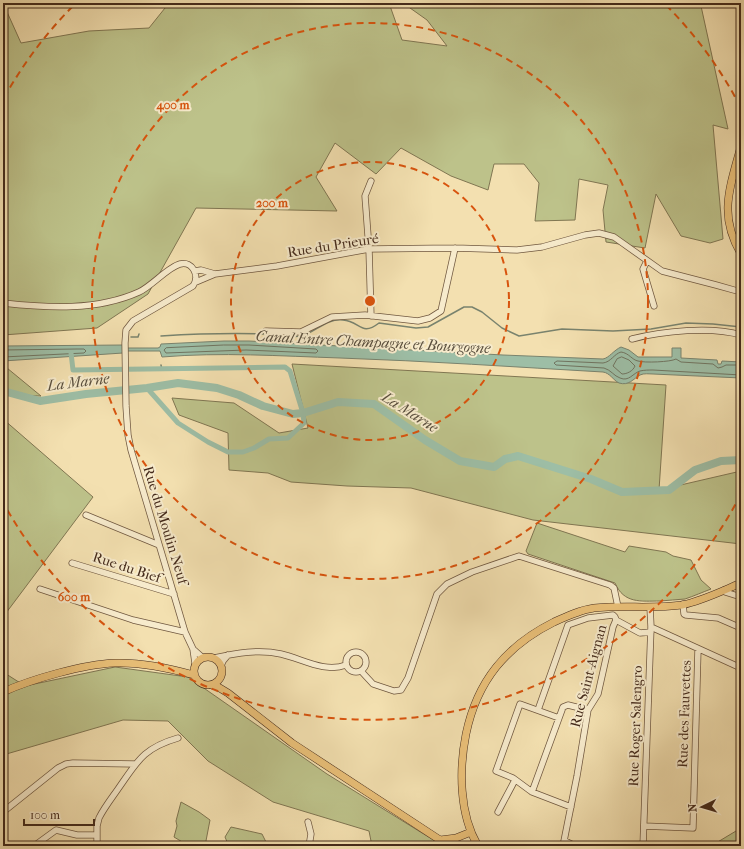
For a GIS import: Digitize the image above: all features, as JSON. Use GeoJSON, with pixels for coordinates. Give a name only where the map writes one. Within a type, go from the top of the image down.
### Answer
{"type":"FeatureCollection","features":[{"type":"Feature","properties":{"kind":"main road"},"geometry":{"type":"LineString","coordinates":[[741,146],[730,188],[727,214],[730,232],[741,254]]}},
{"type":"Feature","properties":{"kind":"main road"},"geometry":{"type":"LineString","coordinates":[[194,669],[199,682],[218,686],[292,743],[440,840],[456,846],[477,845],[466,815],[463,792],[463,755],[468,725],[476,700],[487,679],[501,660],[512,649],[548,625],[584,610],[618,607],[658,607],[683,604],[713,595],[741,583]]}},
{"type":"Feature","properties":{"kind":"main road"},"geometry":{"type":"LineString","coordinates":[[194,669],[202,657],[206,656],[214,658],[221,666],[222,670],[220,678],[211,685]]}},
{"type":"Feature","properties":{"kind":"main road"},"geometry":{"type":"LineString","coordinates":[[3,692],[14,687],[68,671],[105,664],[132,664],[176,670],[194,669]]}},
{"type":"Feature","properties":{"kind":"main road"},"geometry":{"type":"LineString","coordinates":[[220,678],[228,693]]}},
{"type":"Feature","properties":{"kind":"main road"},"geometry":{"type":"LineString","coordinates":[[440,840],[456,838],[471,832]]}},
{"type":"Feature","properties":{"kind":"street"},"geometry":{"type":"LineString","coordinates":[[371,181],[365,196],[369,249],[371,316]]}},
{"type":"Feature","properties":{"kind":"street","name":"Rue du Prieuré"},"geometry":{"type":"LineString","coordinates":[[125,342],[126,330],[133,322],[188,290],[196,282],[215,274],[277,266],[369,249],[455,248],[517,250],[542,247],[585,235],[599,233],[614,237],[662,271],[716,284],[741,292]]}},
{"type":"Feature","properties":{"kind":"street"},"geometry":{"type":"LineString","coordinates":[[266,331],[301,332],[332,317],[371,316],[418,320],[430,318],[441,311],[455,248]]}},
{"type":"Feature","properties":{"kind":"street"},"geometry":{"type":"LineString","coordinates":[[647,261],[643,269],[654,306]]}},
{"type":"Feature","properties":{"kind":"street","name":"Rue du Prieuré"},"geometry":{"type":"LineString","coordinates":[[3,303],[56,307],[86,306],[108,302],[121,299],[144,290],[181,264],[187,264],[193,267],[195,271],[201,270],[215,274]]}},
{"type":"Feature","properties":{"kind":"street"},"geometry":{"type":"LineString","coordinates":[[195,271],[196,282]]}},
{"type":"Feature","properties":{"kind":"street"},"geometry":{"type":"LineString","coordinates":[[632,339],[687,331],[713,331],[741,335]]}},
{"type":"Feature","properties":{"kind":"street","name":"Rue du Moulin Neuf"},"geometry":{"type":"LineString","coordinates":[[125,342],[126,406],[128,435],[131,450],[185,632],[193,649],[194,669]]}},
{"type":"Feature","properties":{"kind":"street"},"geometry":{"type":"LineString","coordinates":[[86,515],[159,545]]}},
{"type":"Feature","properties":{"kind":"street"},"geometry":{"type":"LineString","coordinates":[[360,671],[374,684],[394,691],[401,690],[408,678],[437,594],[447,584],[472,572],[519,556],[610,585],[614,588],[618,607]]}},
{"type":"Feature","properties":{"kind":"street","name":"Rue du Bief"},"geometry":{"type":"LineString","coordinates":[[72,563],[174,594]]}},
{"type":"Feature","properties":{"kind":"street"},"geometry":{"type":"LineString","coordinates":[[40,589],[133,620],[185,632]]}},
{"type":"Feature","properties":{"kind":"street"},"geometry":{"type":"LineString","coordinates":[[724,590],[741,597]]}},
{"type":"Feature","properties":{"kind":"street"},"geometry":{"type":"LineString","coordinates":[[683,604],[684,614],[686,615],[718,618],[741,628]]}},
{"type":"Feature","properties":{"kind":"street","name":"Rue Roger Salengro"},"geometry":{"type":"LineString","coordinates":[[643,845],[651,629],[650,607]]}},
{"type":"Feature","properties":{"kind":"street"},"geometry":{"type":"LineString","coordinates":[[538,710],[568,625],[588,618],[613,615],[616,620]]}},
{"type":"Feature","properties":{"kind":"street","name":"Rue Saint-Aignan"},"geometry":{"type":"LineString","coordinates":[[564,843],[588,710],[598,694],[610,639],[616,620],[640,633],[651,629],[741,668]]}},
{"type":"Feature","properties":{"kind":"street","name":"Rue du Moulin Neuf"},"geometry":{"type":"LineString","coordinates":[[193,649],[202,657]]}},
{"type":"Feature","properties":{"kind":"street","name":"Rue des Fauvettes"},"geometry":{"type":"LineString","coordinates":[[644,826],[693,828],[698,649]]}},
{"type":"Feature","properties":{"kind":"street"},"geometry":{"type":"LineString","coordinates":[[214,658],[243,652],[264,652],[287,656],[321,667],[329,668],[346,665]]}},
{"type":"Feature","properties":{"kind":"street"},"geometry":{"type":"LineString","coordinates":[[354,652],[360,653],[365,658],[366,662],[363,669],[360,671],[352,671],[346,665],[348,656],[354,652]]}},
{"type":"Feature","properties":{"kind":"street"},"geometry":{"type":"LineString","coordinates":[[221,666],[228,655]]}},
{"type":"Feature","properties":{"kind":"street"},"geometry":{"type":"LineString","coordinates":[[559,718],[520,704],[496,770],[515,780],[532,792],[571,807]]}},
{"type":"Feature","properties":{"kind":"street"},"geometry":{"type":"LineString","coordinates":[[532,792],[563,707],[568,705],[588,710]]}},
{"type":"Feature","properties":{"kind":"street"},"geometry":{"type":"LineString","coordinates":[[97,846],[98,821],[100,815],[135,764],[144,754],[154,747],[178,738]]}},
{"type":"Feature","properties":{"kind":"street"},"geometry":{"type":"LineString","coordinates":[[3,812],[58,768],[66,764],[135,764]]}},
{"type":"Feature","properties":{"kind":"street"},"geometry":{"type":"LineString","coordinates":[[498,812],[515,780]]}},
{"type":"Feature","properties":{"kind":"street"},"geometry":{"type":"LineString","coordinates":[[308,822],[311,834],[309,846]]}},
{"type":"Feature","properties":{"kind":"street"},"geometry":{"type":"LineString","coordinates":[[34,846],[43,843],[57,829],[75,835],[97,835]]}},
{"type":"Feature","properties":{"kind":"street"},"geometry":{"type":"LineString","coordinates":[[564,843],[575,846]]}},
{"type":"Feature","properties":{"kind":"street"},"geometry":{"type":"LineString","coordinates":[[622,846],[643,845]]}},
{"type":"Feature","properties":{"kind":"shaded area"},"geometry":{"type":"Polygon","coordinates":[[[3,3],[21,43],[89,31],[149,28],[169,3],[389,3],[402,40],[447,46],[427,20],[403,3],[701,3],[728,129],[713,125],[723,239],[710,243],[681,236],[656,194],[645,248],[606,242],[603,210],[608,185],[579,179],[575,220],[535,221],[539,183],[524,164],[494,164],[488,190],[451,176],[401,148],[376,174],[335,143],[316,177],[337,211],[196,208],[148,294],[97,328],[3,335],[3,3]]]}},
{"type":"Feature","properties":{"kind":"shaded area"},"geometry":{"type":"Polygon","coordinates":[[[292,364],[666,385],[659,490],[741,471],[741,544],[533,520],[411,488],[291,482],[268,473],[229,470],[228,433],[179,415],[172,398],[234,403],[279,433],[308,428],[292,364]]]}},
{"type":"Feature","properties":{"kind":"shaded area"},"geometry":{"type":"Polygon","coordinates":[[[7,367],[41,396],[3,395],[3,368],[7,367]]]}},
{"type":"Feature","properties":{"kind":"shaded area"},"geometry":{"type":"Polygon","coordinates":[[[3,419],[93,497],[3,617],[3,419]]]}},
{"type":"Feature","properties":{"kind":"shaded area"},"geometry":{"type":"Polygon","coordinates":[[[537,523],[625,552],[629,546],[666,552],[673,556],[691,560],[701,580],[711,589],[685,599],[640,601],[628,598],[623,595],[615,583],[528,554],[526,551],[537,523]]]}},
{"type":"Feature","properties":{"kind":"shaded area"},"geometry":{"type":"Polygon","coordinates":[[[115,667],[188,677],[327,774],[443,846],[372,846],[369,831],[273,802],[208,761],[168,721],[123,720],[3,755],[3,672],[25,686],[115,667]]]}},
{"type":"Feature","properties":{"kind":"shaded area"},"geometry":{"type":"Polygon","coordinates":[[[181,802],[210,820],[205,846],[183,846],[184,843],[174,837],[181,802]]]}},
{"type":"Feature","properties":{"kind":"shaded area"},"geometry":{"type":"Polygon","coordinates":[[[231,827],[262,834],[266,842],[280,844],[281,846],[227,846],[228,844],[225,837],[231,827]]]}},
{"type":"Feature","properties":{"kind":"shaded area"},"geometry":{"type":"Polygon","coordinates":[[[741,828],[741,846],[711,846],[741,828]]]}},
{"type":"Feature","properties":{"kind":"water"},"geometry":{"type":"Polygon","coordinates":[[[224,341],[603,359],[621,347],[629,350],[638,357],[672,357],[672,348],[681,348],[681,358],[717,360],[718,364],[721,364],[722,361],[741,362],[741,378],[645,374],[640,375],[631,382],[622,384],[603,372],[273,355],[206,355],[162,357],[160,351],[124,351],[123,353],[3,361],[3,346],[123,345],[124,348],[158,348],[161,344],[224,341]]]}},
{"type":"Feature","properties":{"kind":"waterway","name":"Canal Entre Champagne et Bourgogne"},"geometry":{"type":"LineString","coordinates":[[161,336],[200,334],[268,334],[301,336],[326,323],[337,320],[349,321],[368,329],[379,323],[416,328],[428,327],[464,307],[472,307],[482,312],[502,328],[519,336],[562,329],[613,331],[651,329],[686,323],[741,327]]}},
{"type":"Feature","properties":{"kind":"waterway"},"geometry":{"type":"LineString","coordinates":[[131,337],[138,337],[139,334]]}},
{"type":"Feature","properties":{"kind":"waterway"},"geometry":{"type":"LineString","coordinates":[[71,353],[73,370],[285,367],[290,371],[303,413],[304,423],[288,438],[269,439],[254,448],[243,452],[228,452],[208,442],[178,423],[147,388]]}},
{"type":"Feature","properties":{"kind":"waterway"},"geometry":{"type":"LineString","coordinates":[[161,365],[162,370]]}},
{"type":"Feature","properties":{"kind":"waterway","name":"La Marne"},"geometry":{"type":"LineString","coordinates":[[3,391],[40,401],[178,383],[217,388],[239,395],[263,406],[293,414],[303,413],[338,402],[374,404],[425,440],[460,461],[494,467],[505,459],[518,456],[591,479],[622,492],[669,490],[695,470],[721,461],[741,460]]}}]}
